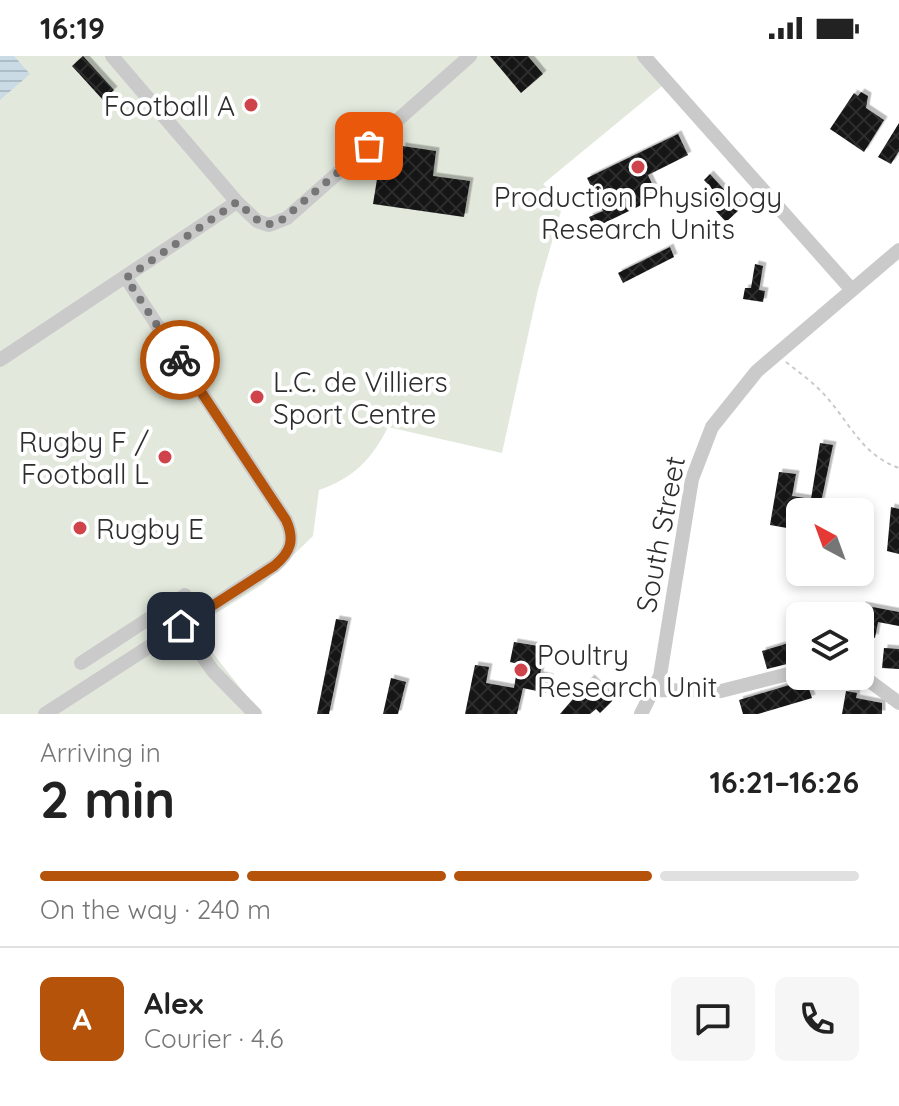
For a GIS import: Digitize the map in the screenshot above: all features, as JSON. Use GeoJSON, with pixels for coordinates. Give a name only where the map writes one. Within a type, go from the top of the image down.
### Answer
{"type":"FeatureCollection","features":[{"type":"Feature","properties":{"kind":"street"},"geometry":{"type":"LineString","coordinates":[[112,56],[237,202],[262,224],[277,224],[470,56]]}},
{"type":"Feature","properties":{"kind":"street"},"geometry":{"type":"LineString","coordinates":[[644,56],[851,289]]}},
{"type":"Feature","properties":{"kind":"street"},"geometry":{"type":"LineString","coordinates":[[0,360],[237,202]]}},
{"type":"Feature","properties":{"kind":"street","name":"South Street"},"geometry":{"type":"LineString","coordinates":[[641,714],[656,690],[698,460],[725,407],[776,354],[851,289],[896,258]]}},
{"type":"Feature","properties":{"kind":"street"},"geometry":{"type":"LineString","coordinates":[[45,714],[274,566],[286,555],[292,536],[269,494],[126,278]]}},
{"type":"Feature","properties":{"kind":"street"},"geometry":{"type":"LineString","coordinates":[[81,663],[185,595]]}},
{"type":"Feature","properties":{"kind":"street"},"geometry":{"type":"LineString","coordinates":[[181,626],[213,671],[255,714]]}},
{"type":"Feature","properties":{"kind":"street"},"geometry":{"type":"LineString","coordinates":[[656,690],[721,691],[786,675]]}},
{"type":"Feature","properties":{"kind":"street"},"geometry":{"type":"LineString","coordinates":[[874,687],[895,706]]}},
{"type":"Feature","properties":{"kind":"path"},"geometry":{"type":"LineString","coordinates":[[776,354],[822,392],[861,445],[880,461],[899,468]]}},
{"type":"Feature","properties":{"kind":"shaded area","name":"L.C. de Villiers Sport Centre"},"geometry":{"type":"Polygon","coordinates":[[[0,56],[644,56],[662,86],[543,184],[563,204],[538,290],[502,453],[388,427],[361,466],[342,480],[319,490],[313,536],[263,584],[193,628],[261,714],[0,714],[0,56]]]}},
{"type":"Feature","properties":{"kind":"water"},"geometry":{"type":"Polygon","coordinates":[[[0,56],[14,56],[30,74],[0,100],[0,56]]]}},
{"type":"Feature","properties":{"kind":"building"},"geometry":{"type":"Polygon","coordinates":[[[83,56],[114,90],[103,100],[72,66],[83,56]]]}},
{"type":"Feature","properties":{"kind":"building"},"geometry":{"type":"Polygon","coordinates":[[[490,56],[528,56],[543,74],[521,93],[490,56]]]}},
{"type":"Feature","properties":{"kind":"building"},"geometry":{"type":"Polygon","coordinates":[[[861,92],[868,96],[866,108],[884,120],[864,152],[830,129],[854,93],[858,96],[861,92]]]}},
{"type":"Feature","properties":{"kind":"building"},"geometry":{"type":"Polygon","coordinates":[[[899,123],[899,151],[891,164],[878,157],[899,123]]]}},
{"type":"Feature","properties":{"kind":"building","name":"Production Physiology Research Units"},"geometry":{"type":"Polygon","coordinates":[[[678,134],[688,155],[648,175],[658,197],[594,228],[589,217],[603,211],[587,178],[678,134]]]}},
{"type":"Feature","properties":{"kind":"building"},"geometry":{"type":"Polygon","coordinates":[[[402,146],[436,151],[433,176],[470,181],[464,217],[373,204],[378,173],[398,175],[402,146]]]}},
{"type":"Feature","properties":{"kind":"building"},"geometry":{"type":"Polygon","coordinates":[[[710,174],[741,208],[726,222],[704,198],[713,190],[704,180],[710,174]]]}},
{"type":"Feature","properties":{"kind":"building"},"geometry":{"type":"Polygon","coordinates":[[[670,247],[674,257],[623,283],[618,273],[670,247]]]}},
{"type":"Feature","properties":{"kind":"building"},"geometry":{"type":"Polygon","coordinates":[[[755,264],[763,266],[759,290],[765,291],[763,302],[743,299],[745,288],[751,288],[755,264]]]}},
{"type":"Feature","properties":{"kind":"building"},"geometry":{"type":"Polygon","coordinates":[[[820,443],[833,445],[822,498],[811,498],[820,443]]]}},
{"type":"Feature","properties":{"kind":"building"},"geometry":{"type":"Polygon","coordinates":[[[779,472],[796,474],[792,496],[805,498],[786,498],[786,528],[770,525],[779,472]]]}},
{"type":"Feature","properties":{"kind":"building"},"geometry":{"type":"Polygon","coordinates":[[[891,507],[899,509],[899,554],[887,551],[891,507]]]}},
{"type":"Feature","properties":{"kind":"building"},"geometry":{"type":"Polygon","coordinates":[[[874,607],[899,612],[899,626],[878,622],[875,638],[874,607]]]}},
{"type":"Feature","properties":{"kind":"building"},"geometry":{"type":"Polygon","coordinates":[[[336,619],[348,621],[329,714],[317,714],[336,619]]]}},
{"type":"Feature","properties":{"kind":"building"},"geometry":{"type":"Polygon","coordinates":[[[514,642],[544,647],[540,675],[550,677],[546,693],[523,688],[517,714],[465,714],[475,665],[489,667],[486,683],[514,688],[518,664],[510,662],[514,642]]]}},
{"type":"Feature","properties":{"kind":"building"},"geometry":{"type":"Polygon","coordinates":[[[786,644],[786,664],[767,669],[762,651],[786,644]]]}},
{"type":"Feature","properties":{"kind":"building"},"geometry":{"type":"Polygon","coordinates":[[[884,648],[899,649],[899,669],[882,668],[884,648]]]}},
{"type":"Feature","properties":{"kind":"building"},"geometry":{"type":"Polygon","coordinates":[[[391,678],[406,682],[398,714],[383,714],[391,678]]]}},
{"type":"Feature","properties":{"kind":"building"},"geometry":{"type":"Polygon","coordinates":[[[591,678],[613,700],[600,713],[596,709],[590,714],[560,714],[591,678]]]}},
{"type":"Feature","properties":{"kind":"building"},"geometry":{"type":"Polygon","coordinates":[[[786,686],[786,690],[809,690],[812,698],[758,714],[743,714],[739,700],[786,686]]]}},
{"type":"Feature","properties":{"kind":"building"},"geometry":{"type":"Polygon","coordinates":[[[846,691],[857,693],[856,698],[882,703],[882,714],[842,714],[846,691]]]}},
{"type":"Feature","properties":{"kind":"way so far"},"geometry":{"type":"LineString","coordinates":[[180,360],[126,278],[237,202],[262,224],[277,224],[369,146]]}},
{"type":"Feature","properties":{"kind":"place","name":"Football A"},"geometry":{"type":"Point","coordinates":[251,105]}},
{"type":"Feature","properties":{"kind":"place","name":"Production Physiology Research Units"},"geometry":{"type":"Point","coordinates":[638,167]}},
{"type":"Feature","properties":{"kind":"place","name":"L.C. de Villiers Sport Centre"},"geometry":{"type":"Point","coordinates":[257,397]}},
{"type":"Feature","properties":{"kind":"place","name":"Rugby F / Football L"},"geometry":{"type":"Point","coordinates":[165,457]}},
{"type":"Feature","properties":{"kind":"place","name":"Rugby E"},"geometry":{"type":"Point","coordinates":[80,528]}},
{"type":"Feature","properties":{"kind":"place","name":"Poultry Research Unit"},"geometry":{"type":"Point","coordinates":[521,670]}},
{"type":"Feature","properties":{"kind":"route"},"geometry":{"type":"LineString","coordinates":[[180,360],[286,520],[292,536],[286,555],[274,566],[181,626]]}}]}
